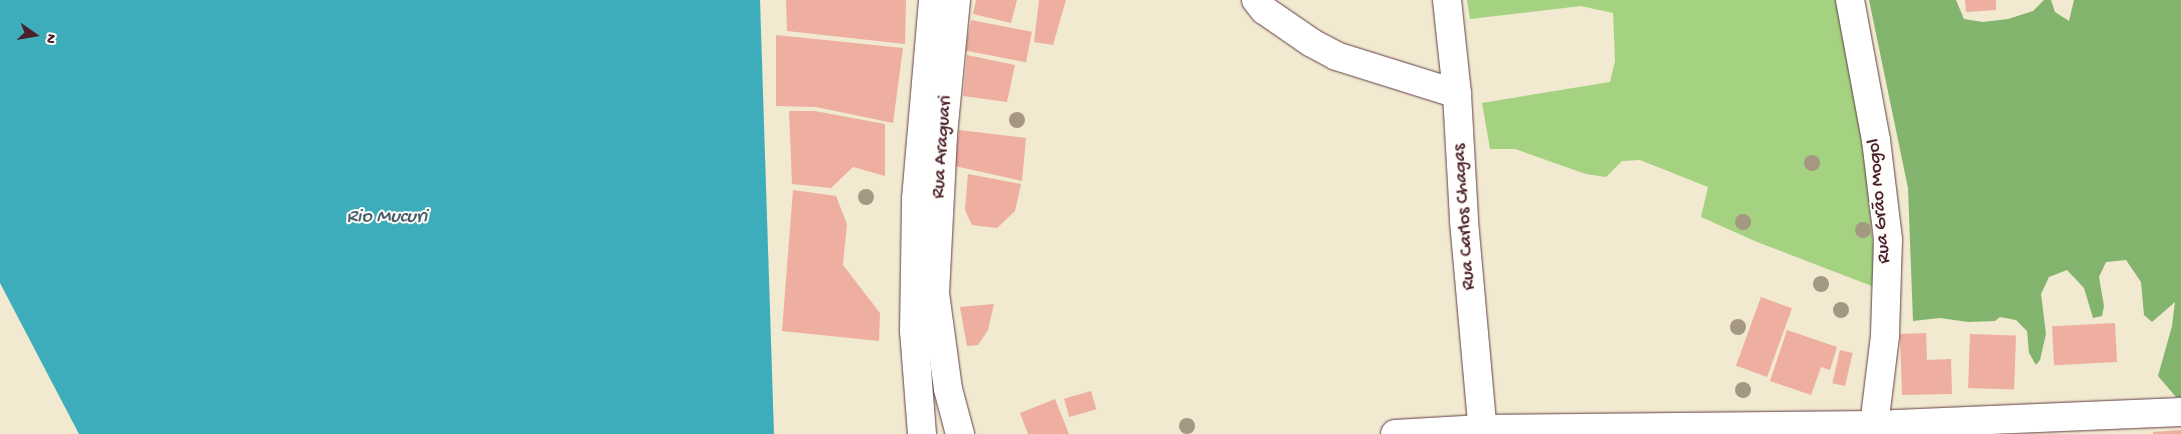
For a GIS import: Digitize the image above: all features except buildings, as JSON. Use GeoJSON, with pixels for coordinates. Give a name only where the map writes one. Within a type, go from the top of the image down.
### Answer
{"type":"FeatureCollection","features":[{"type":"Feature","properties":{"kind":"street","name":"Rua Araguari"},"geometry":{"type":"LineString","coordinates":[[925,288],[916,199],[933,0]]}},
{"type":"Feature","properties":{"kind":"street","name":"Rua Araguari"},"geometry":{"type":"LineString","coordinates":[[925,288],[943,136],[956,0]]}},
{"type":"Feature","properties":{"kind":"street"},"geometry":{"type":"LineString","coordinates":[[1256,0],[1264,10],[1312,43],[1336,56],[1457,94]]}},
{"type":"Feature","properties":{"kind":"street","name":"Rua Carlos Chagas"},"geometry":{"type":"LineString","coordinates":[[1447,0],[1457,94],[1464,221],[1482,432]]}},
{"type":"Feature","properties":{"kind":"street","name":"Rua Grão Mogol"},"geometry":{"type":"LineString","coordinates":[[1850,0],[1876,140],[1888,239],[1885,336],[1873,430]]}},
{"type":"Feature","properties":{"kind":"street"},"geometry":{"type":"LineString","coordinates":[[922,434],[914,330],[925,288]]}},
{"type":"Feature","properties":{"kind":"street"},"geometry":{"type":"LineString","coordinates":[[925,288],[960,434]]}},
{"type":"Feature","properties":{"kind":"street"},"geometry":{"type":"LineString","coordinates":[[1395,434],[1873,430],[2181,412]]}},
{"type":"Feature","properties":{"kind":"green space"},"geometry":{"type":"Polygon","coordinates":[[[1467,0],[1838,0],[1863,135],[1877,288],[1757,242],[1701,217],[1708,187],[1640,160],[1622,161],[1606,177],[1586,174],[1515,149],[1490,149],[1482,103],[1610,82],[1615,61],[1613,13],[1581,6],[1470,19],[1467,0]]]}},
{"type":"Feature","properties":{"kind":"green space"},"geometry":{"type":"Polygon","coordinates":[[[1869,0],[1956,0],[1964,19],[1983,22],[2008,19],[2033,11],[2044,0],[2051,0],[2055,12],[2069,21],[2074,0],[2181,0],[2181,397],[2176,397],[2158,376],[2172,326],[2175,302],[2152,322],[2144,315],[2141,282],[2126,260],[2106,262],[2099,277],[2104,306],[2102,316],[2093,318],[2084,288],[2067,270],[2049,277],[2041,294],[2046,334],[2040,360],[2036,365],[2029,353],[2027,331],[2016,320],[2000,317],[1995,321],[1968,322],[1940,318],[1913,321],[1908,188],[1869,0]]]}},
{"type":"Feature","properties":{"kind":"water","name":"Rio Mucuri"},"geometry":{"type":"Polygon","coordinates":[[[0,0],[760,0],[774,434],[79,434],[0,283],[0,0]]]}}]}
